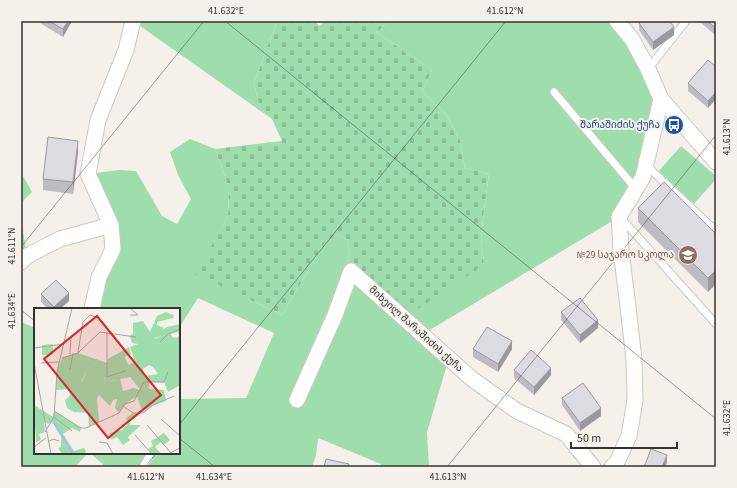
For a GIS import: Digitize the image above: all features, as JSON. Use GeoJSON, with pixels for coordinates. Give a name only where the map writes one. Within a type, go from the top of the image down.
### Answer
{"type":"FeatureCollection","features":[{"type":"Feature","properties":{"kind":"street"},"geometry":{"type":"LineString","coordinates":[[92,308],[98,277],[113,249],[111,225],[88,174],[98,120],[126,50],[132,21]]}},
{"type":"Feature","properties":{"kind":"street"},"geometry":{"type":"LineString","coordinates":[[617,21],[632,39],[648,69],[661,99],[716,162]]}},
{"type":"Feature","properties":{"kind":"street"},"geometry":{"type":"LineString","coordinates":[[612,467],[617,462],[629,436],[636,400],[621,250],[620,216],[643,177],[661,99]]}},
{"type":"Feature","properties":{"kind":"street"},"geometry":{"type":"LineString","coordinates":[[21,262],[27,256],[60,239],[111,225]]}},
{"type":"Feature","properties":{"kind":"street","name":"მიხეილ შარაშიძის ქუჩა"},"geometry":{"type":"LineString","coordinates":[[297,400],[335,315],[351,271],[472,379],[517,411],[566,434],[594,467]]}},
{"type":"Feature","properties":{"kind":"lane"},"geometry":{"type":"LineString","coordinates":[[648,69],[686,21]]}},
{"type":"Feature","properties":{"kind":"lane"},"geometry":{"type":"LineString","coordinates":[[554,92],[636,189]]}},
{"type":"Feature","properties":{"kind":"lane"},"geometry":{"type":"LineString","coordinates":[[646,165],[716,231]]}},
{"type":"Feature","properties":{"kind":"lane"},"geometry":{"type":"LineString","coordinates":[[620,216],[716,324]]}},
{"type":"Feature","properties":{"kind":"lane"},"geometry":{"type":"LineString","coordinates":[[143,467],[150,454]]}},
{"type":"Feature","properties":{"kind":"green space"},"geometry":{"type":"Polygon","coordinates":[[[133,21],[277,21],[254,83],[260,108],[272,119],[133,21]]]}},
{"type":"Feature","properties":{"kind":"green space"},"geometry":{"type":"Polygon","coordinates":[[[277,21],[315,21],[319,26],[325,21],[387,21],[377,33],[432,70],[422,92],[445,113],[460,140],[465,168],[489,174],[481,237],[484,265],[404,318],[351,271],[347,263],[350,253],[348,241],[338,234],[324,244],[282,315],[195,274],[228,216],[229,188],[215,149],[282,141],[272,119],[260,108],[254,83],[277,21]]]}},
{"type":"Feature","properties":{"kind":"green space"},"geometry":{"type":"Polygon","coordinates":[[[617,21],[665,103],[619,217],[423,334],[449,358],[427,432],[429,467],[380,467],[381,464],[318,438],[316,455],[312,467],[106,467],[91,454],[180,454],[180,399],[246,398],[274,333],[198,298],[180,326],[180,308],[92,308],[113,249],[88,174],[119,170],[136,171],[162,216],[177,224],[191,199],[178,175],[170,152],[190,139],[215,149],[229,188],[228,216],[196,274],[282,315],[324,244],[338,234],[348,241],[350,253],[347,263],[484,265],[481,237],[489,174],[465,168],[460,140],[445,113],[422,92],[432,70],[377,33],[387,22],[617,21]]]}},
{"type":"Feature","properties":{"kind":"green space"},"geometry":{"type":"Polygon","coordinates":[[[681,146],[716,176],[716,179],[694,204],[657,173],[681,146]]]}},
{"type":"Feature","properties":{"kind":"green space"},"geometry":{"type":"Polygon","coordinates":[[[22,174],[32,192],[23,201],[21,217],[21,175],[22,174]]]}},
{"type":"Feature","properties":{"kind":"green space"},"geometry":{"type":"Polygon","coordinates":[[[21,219],[27,256],[21,262],[21,219]]]}},
{"type":"Feature","properties":{"kind":"green space"},"geometry":{"type":"Polygon","coordinates":[[[21,322],[34,328],[34,454],[87,454],[75,467],[21,467],[21,322]]]}},
{"type":"Feature","properties":{"kind":"building"},"geometry":{"type":"Polygon","coordinates":[[[49,21],[68,21],[63,29],[49,21]]]}},
{"type":"Feature","properties":{"kind":"building"},"geometry":{"type":"Polygon","coordinates":[[[641,21],[669,21],[674,27],[653,42],[639,23],[641,21]]]}},
{"type":"Feature","properties":{"kind":"building"},"geometry":{"type":"Polygon","coordinates":[[[708,21],[716,21],[716,24],[714,27],[708,21]]]}},
{"type":"Feature","properties":{"kind":"building"},"geometry":{"type":"Polygon","coordinates":[[[708,60],[716,67],[716,92],[708,101],[688,83],[708,60]]]}},
{"type":"Feature","properties":{"kind":"building"},"geometry":{"type":"Polygon","coordinates":[[[48,137],[78,141],[73,182],[43,179],[48,137]]]}},
{"type":"Feature","properties":{"kind":"building"},"geometry":{"type":"Polygon","coordinates":[[[664,182],[716,234],[716,270],[708,278],[638,208],[664,182]]]}},
{"type":"Feature","properties":{"kind":"building"},"geometry":{"type":"Polygon","coordinates":[[[56,280],[69,293],[54,307],[41,294],[56,280]]]}},
{"type":"Feature","properties":{"kind":"building"},"geometry":{"type":"Polygon","coordinates":[[[580,298],[598,320],[580,335],[561,312],[580,298]]]}},
{"type":"Feature","properties":{"kind":"building"},"geometry":{"type":"Polygon","coordinates":[[[487,327],[512,341],[498,364],[473,349],[487,327]]]}},
{"type":"Feature","properties":{"kind":"building"},"geometry":{"type":"Polygon","coordinates":[[[531,350],[551,368],[534,387],[514,370],[531,350]]]}},
{"type":"Feature","properties":{"kind":"building"},"geometry":{"type":"Polygon","coordinates":[[[583,383],[601,408],[580,423],[562,398],[583,383]]]}},
{"type":"Feature","properties":{"kind":"building"},"geometry":{"type":"Polygon","coordinates":[[[651,449],[667,455],[662,467],[644,467],[651,449]]]}},
{"type":"Feature","properties":{"kind":"building"},"geometry":{"type":"Polygon","coordinates":[[[326,459],[349,464],[348,467],[324,467],[326,459]]]}},
{"type":"Feature","properties":{"kind":"place","name":"შარაშიძის ქუჩა"},"geometry":{"type":"Point","coordinates":[674,125]}},
{"type":"Feature","properties":{"kind":"place","name":"№29 საჯარო სკოლა"},"geometry":{"type":"Point","coordinates":[688,255]}}]}
